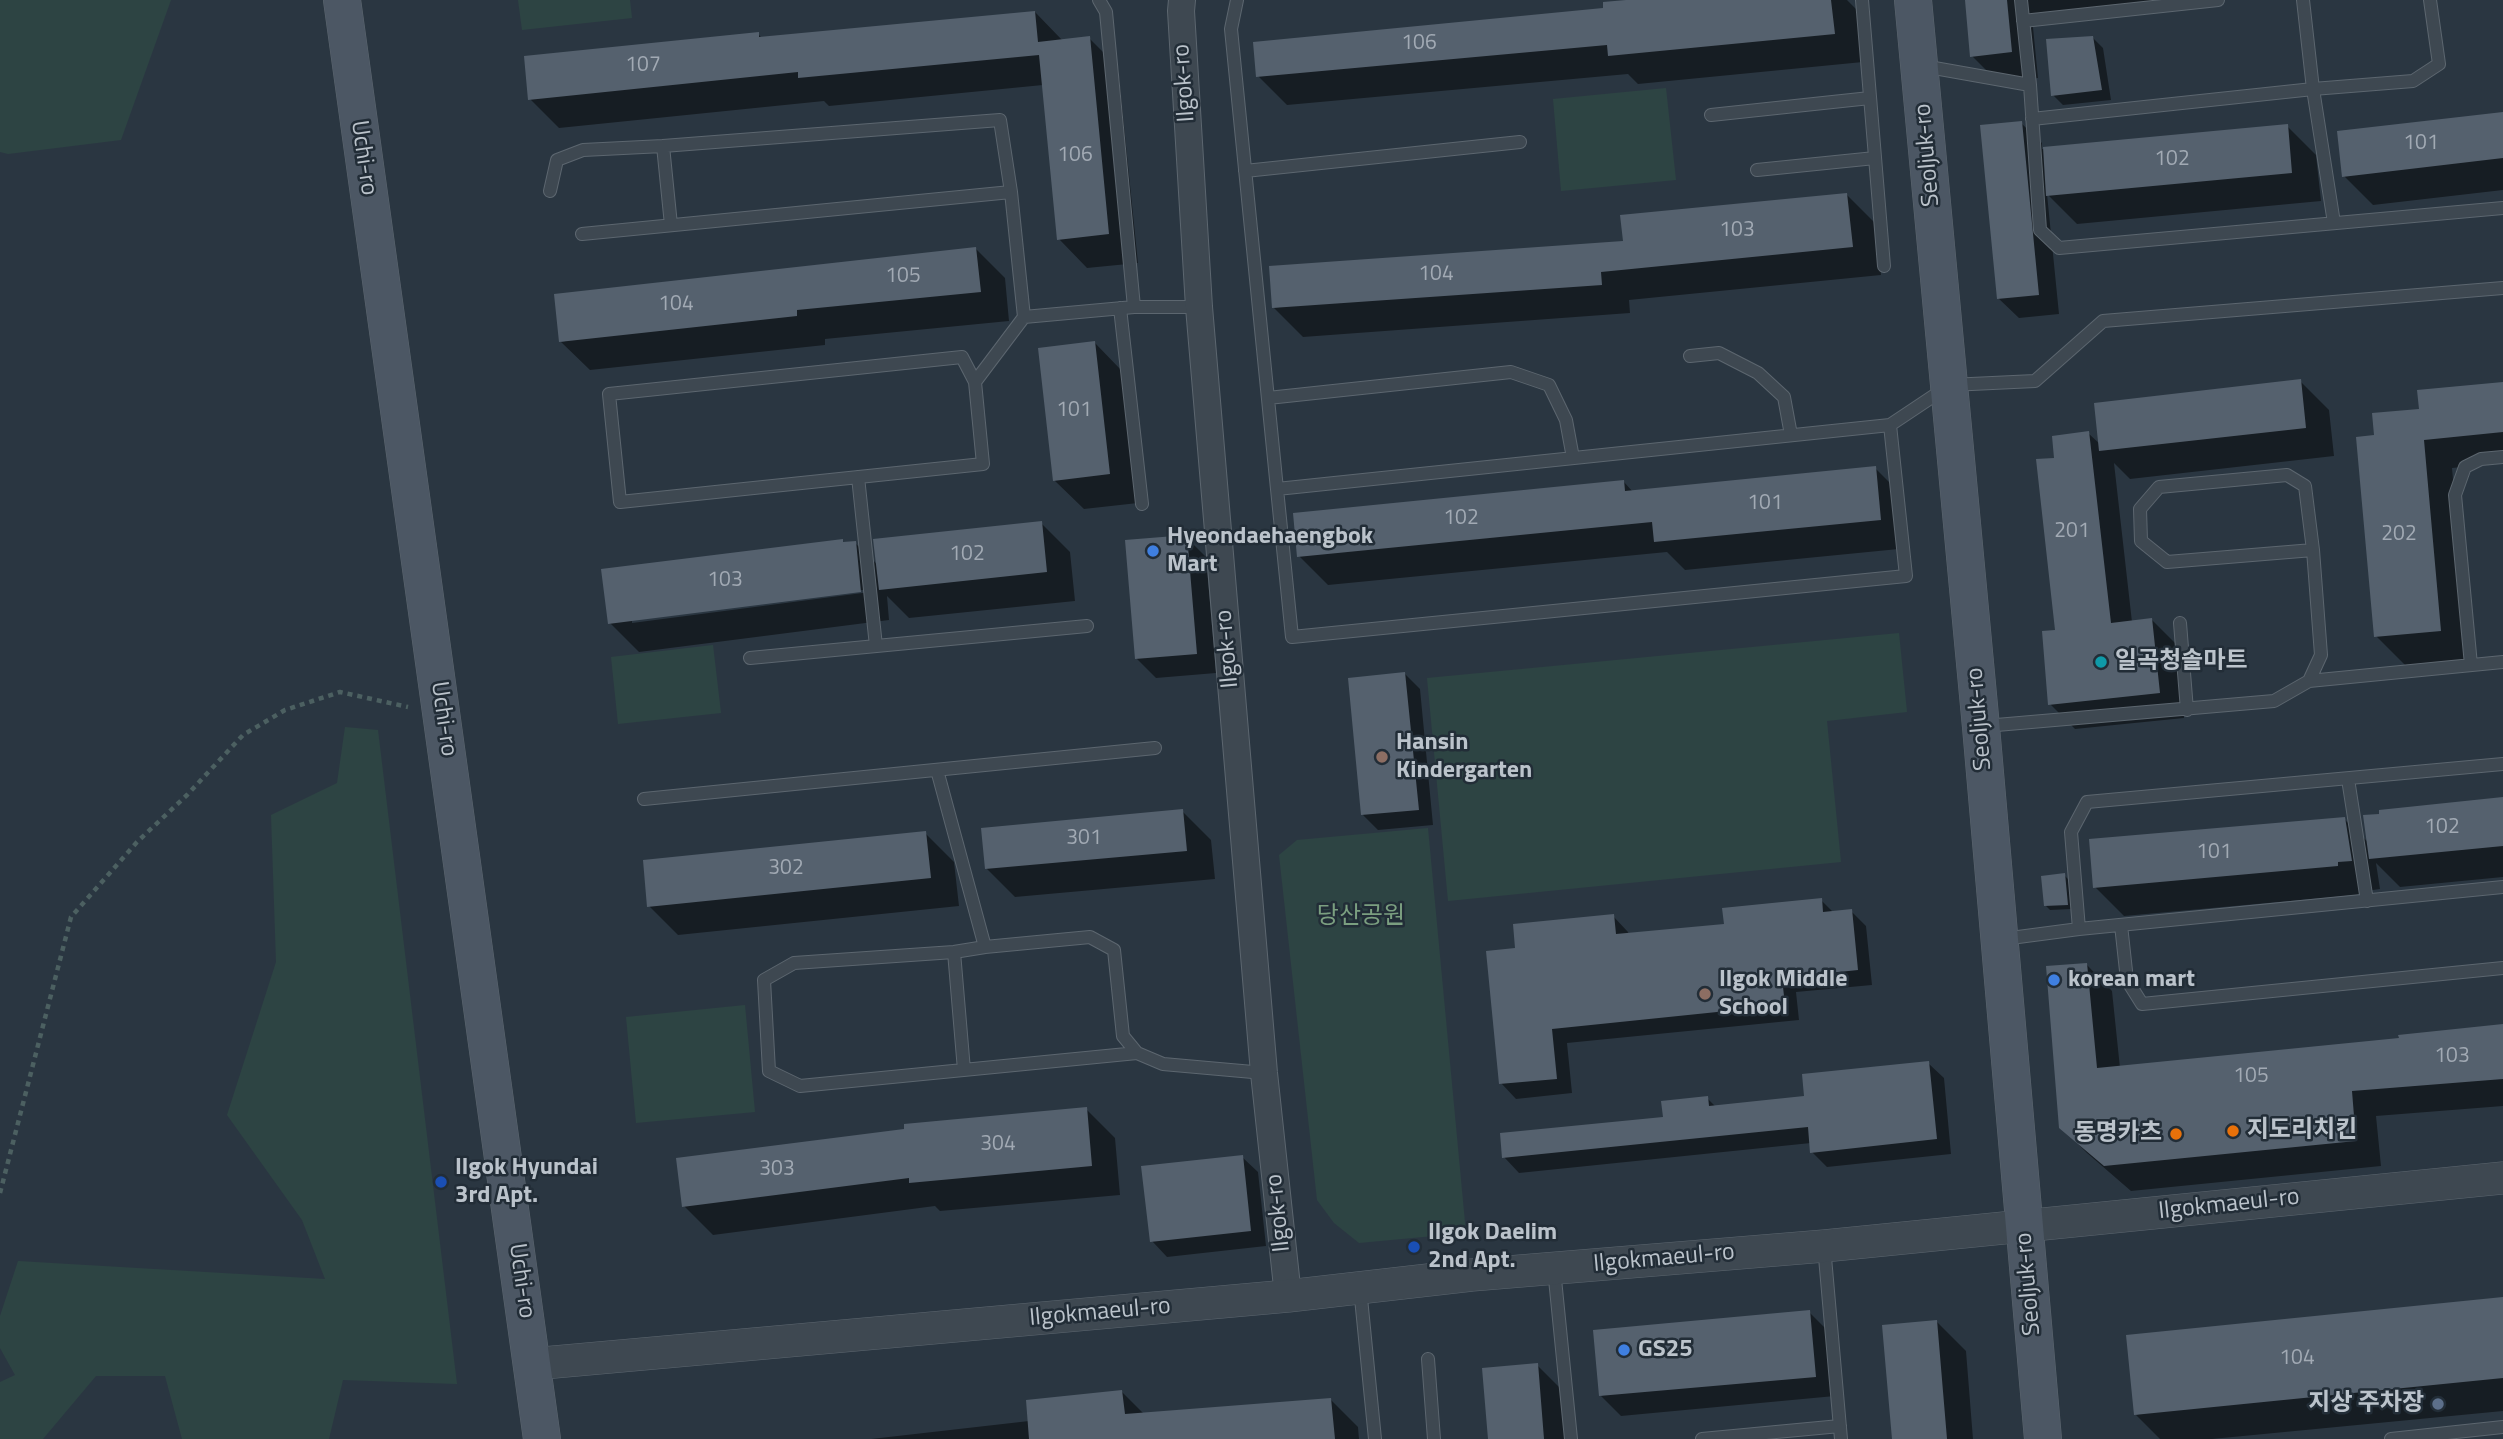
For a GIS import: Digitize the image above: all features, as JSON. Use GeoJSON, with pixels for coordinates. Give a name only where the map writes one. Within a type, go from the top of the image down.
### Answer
{"type":"FeatureCollection","features":[{"type":"Feature","properties":{"kind":"main road","name":"Uchi-ro"},"geometry":{"type":"LineString","coordinates":[[342,0],[542,1439]]}},
{"type":"Feature","properties":{"kind":"main road","name":"Seoljuk-ro"},"geometry":{"type":"LineString","coordinates":[[1913,0],[1982,727],[2043,1439]]}},
{"type":"Feature","properties":{"kind":"street","name":"Ilgok-ro"},"geometry":{"type":"LineString","coordinates":[[1182,0],[1199,307],[1264,1073],[1288,1296]]}},
{"type":"Feature","properties":{"kind":"street","name":"Ilgokmaeul-ro"},"geometry":{"type":"LineString","coordinates":[[532,1364],[1288,1296],[1554,1268],[1824,1246],[2503,1178]]}},
{"type":"Feature","properties":{"kind":"lane"},"geometry":{"type":"LineString","coordinates":[[1099,0],[1106,12],[1134,307]]}},
{"type":"Feature","properties":{"kind":"lane"},"geometry":{"type":"LineString","coordinates":[[1237,0],[1231,29],[1292,637],[1906,576],[1890,425]]}},
{"type":"Feature","properties":{"kind":"lane"},"geometry":{"type":"LineString","coordinates":[[1862,0],[1884,266]]}},
{"type":"Feature","properties":{"kind":"lane"},"geometry":{"type":"LineString","coordinates":[[2021,0],[2040,230],[2059,248],[2503,208]]}},
{"type":"Feature","properties":{"kind":"lane"},"geometry":{"type":"LineString","coordinates":[[2023,21],[2218,0]]}},
{"type":"Feature","properties":{"kind":"lane"},"geometry":{"type":"LineString","coordinates":[[2303,0],[2313,89],[2334,223]]}},
{"type":"Feature","properties":{"kind":"lane"},"geometry":{"type":"LineString","coordinates":[[2032,118],[2413,80],[2439,64],[2430,0]]}},
{"type":"Feature","properties":{"kind":"lane"},"geometry":{"type":"LineString","coordinates":[[1920,65],[2030,85]]}},
{"type":"Feature","properties":{"kind":"lane"},"geometry":{"type":"LineString","coordinates":[[1711,115],[1870,98]]}},
{"type":"Feature","properties":{"kind":"lane"},"geometry":{"type":"LineString","coordinates":[[550,191],[557,160],[583,150],[1000,120],[1011,192],[1024,317],[975,382]]}},
{"type":"Feature","properties":{"kind":"lane"},"geometry":{"type":"LineString","coordinates":[[1245,171],[1520,142]]}},
{"type":"Feature","properties":{"kind":"lane"},"geometry":{"type":"LineString","coordinates":[[663,146],[671,225]]}},
{"type":"Feature","properties":{"kind":"lane"},"geometry":{"type":"LineString","coordinates":[[1757,170],[1875,158]]}},
{"type":"Feature","properties":{"kind":"lane"},"geometry":{"type":"LineString","coordinates":[[582,234],[1011,192]]}},
{"type":"Feature","properties":{"kind":"lane"},"geometry":{"type":"LineString","coordinates":[[1277,489],[1890,425],[1950,385],[2035,381],[2103,321],[2503,288]]}},
{"type":"Feature","properties":{"kind":"lane"},"geometry":{"type":"LineString","coordinates":[[1024,317],[1134,307],[1199,307]]}},
{"type":"Feature","properties":{"kind":"lane"},"geometry":{"type":"LineString","coordinates":[[1120,308],[1142,504]]}},
{"type":"Feature","properties":{"kind":"lane"},"geometry":{"type":"LineString","coordinates":[[1690,356],[1719,353],[1758,373],[1784,397],[1791,435]]}},
{"type":"Feature","properties":{"kind":"lane"},"geometry":{"type":"LineString","coordinates":[[962,357],[975,382],[983,464],[620,502],[609,394],[962,357]]}},
{"type":"Feature","properties":{"kind":"lane"},"geometry":{"type":"LineString","coordinates":[[1268,398],[1511,372],[1549,385],[1566,420],[1573,458]]}},
{"type":"Feature","properties":{"kind":"lane"},"geometry":{"type":"LineString","coordinates":[[2471,666],[2455,495],[2465,467],[2481,459],[2503,457]]}},
{"type":"Feature","properties":{"kind":"lane"},"geometry":{"type":"LineString","coordinates":[[2309,681],[2321,655],[2314,550],[2305,486],[2287,475],[2160,487],[2140,509],[2141,541],[2167,562],[2314,550]]}},
{"type":"Feature","properties":{"kind":"lane"},"geometry":{"type":"LineString","coordinates":[[858,477],[876,646]]}},
{"type":"Feature","properties":{"kind":"lane"},"geometry":{"type":"LineString","coordinates":[[2180,624],[2187,710]]}},
{"type":"Feature","properties":{"kind":"lane"},"geometry":{"type":"LineString","coordinates":[[750,658],[1087,626]]}},
{"type":"Feature","properties":{"kind":"lane"},"geometry":{"type":"LineString","coordinates":[[1982,727],[2273,701],[2309,681],[2503,662]]}},
{"type":"Feature","properties":{"kind":"lane"},"geometry":{"type":"LineString","coordinates":[[644,799],[1155,748]]}},
{"type":"Feature","properties":{"kind":"lane"},"geometry":{"type":"LineString","coordinates":[[2079,929],[2071,832],[2087,802],[2503,764]]}},
{"type":"Feature","properties":{"kind":"lane"},"geometry":{"type":"LineString","coordinates":[[937,770],[985,947]]}},
{"type":"Feature","properties":{"kind":"lane"},"geometry":{"type":"LineString","coordinates":[[2348,779],[2367,901]]}},
{"type":"Feature","properties":{"kind":"lane"},"geometry":{"type":"LineString","coordinates":[[1999,939],[2503,887]]}},
{"type":"Feature","properties":{"kind":"lane"},"geometry":{"type":"LineString","coordinates":[[2121,925],[2127,980],[2142,1004],[2503,968]]}},
{"type":"Feature","properties":{"kind":"lane"},"geometry":{"type":"LineString","coordinates":[[1137,1053],[1124,1036],[1114,950],[1090,937],[954,952],[794,963],[764,980],[769,1071],[800,1086],[1137,1053],[1163,1064],[1264,1073]]}},
{"type":"Feature","properties":{"kind":"lane"},"geometry":{"type":"LineString","coordinates":[[954,952],[964,1070]]}},
{"type":"Feature","properties":{"kind":"lane"},"geometry":{"type":"LineString","coordinates":[[1702,1439],[1841,1433],[1824,1246]]}},
{"type":"Feature","properties":{"kind":"lane"},"geometry":{"type":"LineString","coordinates":[[1554,1268],[1571,1439]]}},
{"type":"Feature","properties":{"kind":"lane"},"geometry":{"type":"LineString","coordinates":[[1360,1288],[1375,1439]]}},
{"type":"Feature","properties":{"kind":"lane"},"geometry":{"type":"LineString","coordinates":[[1428,1359],[1434,1439]]}},
{"type":"Feature","properties":{"kind":"lane"},"geometry":{"type":"LineString","coordinates":[[2391,1439],[2503,1427]]}},
{"type":"Feature","properties":{"kind":"path"},"geometry":{"type":"LineString","coordinates":[[0,1193],[71,917],[137,842],[187,796],[243,735],[285,710],[340,692],[443,715]]}},
{"type":"Feature","properties":{"kind":"green space"},"geometry":{"type":"Polygon","coordinates":[[[0,0],[171,0],[121,140],[8,154],[0,152],[0,0]]]}},
{"type":"Feature","properties":{"kind":"green space"},"geometry":{"type":"Polygon","coordinates":[[[518,0],[630,0],[632,18],[522,30],[518,0]]]}},
{"type":"Feature","properties":{"kind":"green space"},"geometry":{"type":"Polygon","coordinates":[[[1666,88],[1676,180],[1561,191],[1553,99],[1666,88]]]}},
{"type":"Feature","properties":{"kind":"green space"},"geometry":{"type":"Polygon","coordinates":[[[1899,633],[1907,712],[1827,721],[1841,862],[1448,901],[1427,678],[1899,633]]]}},
{"type":"Feature","properties":{"kind":"green space"},"geometry":{"type":"Polygon","coordinates":[[[713,645],[721,713],[618,724],[611,657],[713,645]]]}},
{"type":"Feature","properties":{"kind":"green space"},"geometry":{"type":"Polygon","coordinates":[[[345,727],[378,730],[457,1384],[343,1380],[329,1439],[182,1439],[165,1376],[96,1376],[43,1439],[0,1439],[0,1382],[15,1375],[0,1348],[0,1316],[18,1261],[325,1279],[302,1220],[227,1115],[276,962],[271,815],[337,783],[345,727]]]}},
{"type":"Feature","properties":{"kind":"green space","name":"당산공원"},"geometry":{"type":"Polygon","coordinates":[[[1428,828],[1466,1233],[1359,1243],[1334,1223],[1317,1200],[1279,855],[1297,840],[1428,828]]]}},
{"type":"Feature","properties":{"kind":"green space"},"geometry":{"type":"Polygon","coordinates":[[[745,1005],[755,1112],[636,1123],[626,1017],[745,1005]]]}},
{"type":"Feature","properties":{"kind":"building"},"geometry":{"type":"Polygon","coordinates":[[[1831,0],[1835,34],[1608,56],[1607,45],[1256,77],[1253,42],[1603,8],[1603,2],[1831,0]]]}},
{"type":"Feature","properties":{"kind":"building"},"geometry":{"type":"Polygon","coordinates":[[[1965,0],[2007,0],[2012,52],[1970,57],[1965,0]]]}},
{"type":"Feature","properties":{"kind":"building"},"geometry":{"type":"Polygon","coordinates":[[[1035,11],[1038,42],[1090,36],[1109,234],[1057,240],[1039,55],[798,78],[798,72],[528,100],[524,56],[759,32],[759,37],[1035,11]]]}},
{"type":"Feature","properties":{"kind":"building"},"geometry":{"type":"Polygon","coordinates":[[[2093,36],[2102,90],[2051,96],[2046,39],[2093,36]]]}},
{"type":"Feature","properties":{"kind":"building"},"geometry":{"type":"Polygon","coordinates":[[[2503,112],[2503,158],[2342,177],[2337,131],[2503,112]]]}},
{"type":"Feature","properties":{"kind":"building"},"geometry":{"type":"Polygon","coordinates":[[[2022,121],[2039,295],[1997,299],[1980,125],[2022,121]]]}},
{"type":"Feature","properties":{"kind":"building"},"geometry":{"type":"Polygon","coordinates":[[[2288,124],[2292,173],[2046,196],[2043,147],[2288,124]]]}},
{"type":"Feature","properties":{"kind":"building"},"geometry":{"type":"Polygon","coordinates":[[[1847,193],[1853,247],[1601,272],[1602,285],[1272,308],[1269,266],[1623,241],[1620,215],[1847,193]]]}},
{"type":"Feature","properties":{"kind":"building"},"geometry":{"type":"Polygon","coordinates":[[[976,247],[981,292],[797,310],[797,316],[559,342],[554,294],[976,247]]]}},
{"type":"Feature","properties":{"kind":"building"},"geometry":{"type":"Polygon","coordinates":[[[1095,341],[1110,474],[1053,481],[1038,348],[1095,341]]]}},
{"type":"Feature","properties":{"kind":"building"},"geometry":{"type":"Polygon","coordinates":[[[2301,379],[2306,428],[2099,451],[2094,403],[2301,379]]]}},
{"type":"Feature","properties":{"kind":"building"},"geometry":{"type":"Polygon","coordinates":[[[2503,382],[2503,432],[2424,440],[2441,631],[2374,637],[2356,437],[2374,435],[2372,413],[2419,409],[2417,390],[2503,382]]]}},
{"type":"Feature","properties":{"kind":"building"},"geometry":{"type":"Polygon","coordinates":[[[2089,431],[2111,623],[2152,618],[2160,693],[2048,705],[2042,631],[2055,630],[2036,459],[2054,458],[2052,436],[2089,431]]]}},
{"type":"Feature","properties":{"kind":"building"},"geometry":{"type":"Polygon","coordinates":[[[1876,466],[1881,520],[1654,542],[1652,522],[1297,557],[1293,513],[1624,480],[1625,491],[1876,466]]]}},
{"type":"Feature","properties":{"kind":"building"},"geometry":{"type":"Polygon","coordinates":[[[1042,521],[1047,572],[879,590],[873,539],[1042,521]]]}},
{"type":"Feature","properties":{"kind":"building"},"geometry":{"type":"Polygon","coordinates":[[[1187,535],[1197,654],[1135,659],[1125,540],[1187,535]]]}},
{"type":"Feature","properties":{"kind":"building"},"geometry":{"type":"Polygon","coordinates":[[[843,539],[843,542],[856,541],[861,592],[608,624],[601,569],[843,539]]]}},
{"type":"Feature","properties":{"kind":"building"},"geometry":{"type":"Polygon","coordinates":[[[1405,672],[1419,810],[1361,815],[1348,678],[1405,672]]]}},
{"type":"Feature","properties":{"kind":"building"},"geometry":{"type":"Polygon","coordinates":[[[2503,797],[2503,846],[2369,859],[2363,815],[2379,814],[2379,810],[2503,797]]]}},
{"type":"Feature","properties":{"kind":"building"},"geometry":{"type":"Polygon","coordinates":[[[1183,809],[1187,851],[985,869],[981,828],[1183,809]]]}},
{"type":"Feature","properties":{"kind":"building"},"geometry":{"type":"Polygon","coordinates":[[[2345,817],[2352,861],[2338,862],[2338,866],[2093,888],[2089,839],[2345,817]]]}},
{"type":"Feature","properties":{"kind":"building"},"geometry":{"type":"Polygon","coordinates":[[[926,831],[931,878],[647,907],[643,860],[926,831]]]}},
{"type":"Feature","properties":{"kind":"building"},"geometry":{"type":"Polygon","coordinates":[[[2065,873],[2068,905],[2044,906],[2041,876],[2065,873]]]}},
{"type":"Feature","properties":{"kind":"building"},"geometry":{"type":"Polygon","coordinates":[[[1822,898],[1823,912],[1852,909],[1858,970],[1782,978],[1785,1005],[1552,1029],[1557,1079],[1499,1084],[1486,951],[1515,948],[1513,924],[1614,914],[1616,934],[1724,924],[1722,908],[1822,898]]]}},
{"type":"Feature","properties":{"kind":"building"},"geometry":{"type":"Polygon","coordinates":[[[2087,963],[2097,1068],[2399,1038],[2398,1035],[2503,1024],[2503,1079],[2352,1091],[2356,1141],[2104,1166],[2059,1128],[2046,966],[2087,963]]]}},
{"type":"Feature","properties":{"kind":"building"},"geometry":{"type":"Polygon","coordinates":[[[1929,1061],[1937,1139],[1810,1153],[1808,1127],[1502,1158],[1500,1133],[1663,1117],[1661,1101],[1708,1096],[1709,1106],[1804,1096],[1802,1074],[1929,1061]]]}},
{"type":"Feature","properties":{"kind":"building"},"geometry":{"type":"Polygon","coordinates":[[[1087,1107],[1092,1166],[909,1183],[909,1178],[682,1207],[676,1158],[904,1129],[904,1124],[1087,1107]]]}},
{"type":"Feature","properties":{"kind":"building"},"geometry":{"type":"Polygon","coordinates":[[[1243,1155],[1251,1231],[1150,1242],[1141,1166],[1243,1155]]]}},
{"type":"Feature","properties":{"kind":"building"},"geometry":{"type":"Polygon","coordinates":[[[2503,1297],[2503,1378],[2134,1415],[2126,1335],[2503,1297]]]}},
{"type":"Feature","properties":{"kind":"building"},"geometry":{"type":"Polygon","coordinates":[[[1810,1310],[1816,1377],[1599,1396],[1593,1330],[1810,1310]]]}},
{"type":"Feature","properties":{"kind":"building"},"geometry":{"type":"Polygon","coordinates":[[[1937,1320],[1947,1439],[1892,1439],[1882,1325],[1937,1320]]]}},
{"type":"Feature","properties":{"kind":"building"},"geometry":{"type":"Polygon","coordinates":[[[1538,1363],[1544,1439],[1488,1439],[1482,1368],[1538,1363]]]}},
{"type":"Feature","properties":{"kind":"building"},"geometry":{"type":"Polygon","coordinates":[[[1122,1390],[1125,1414],[1331,1398],[1335,1439],[1029,1439],[1026,1400],[1122,1390]]]}},
{"type":"Feature","properties":{"kind":"place","name":"Hyeondaehaengbok Mart"},"geometry":{"type":"Point","coordinates":[1153,551]}},
{"type":"Feature","properties":{"kind":"place","name":"일곡청솔마트"},"geometry":{"type":"Point","coordinates":[2101,662]}},
{"type":"Feature","properties":{"kind":"place","name":"Hansin Kindergarten"},"geometry":{"type":"Point","coordinates":[1382,757]}},
{"type":"Feature","properties":{"kind":"place","name":"korean mart"},"geometry":{"type":"Point","coordinates":[2054,980]}},
{"type":"Feature","properties":{"kind":"place","name":"Ilgok Middle School"},"geometry":{"type":"Point","coordinates":[1705,994]}},
{"type":"Feature","properties":{"kind":"place","name":"지도리치킨"},"geometry":{"type":"Point","coordinates":[2233,1131]}},
{"type":"Feature","properties":{"kind":"place","name":"동명카츠"},"geometry":{"type":"Point","coordinates":[2176,1134]}},
{"type":"Feature","properties":{"kind":"place","name":"Ilgok Hyundai 3rd Apt."},"geometry":{"type":"Point","coordinates":[441,1182]}},
{"type":"Feature","properties":{"kind":"place","name":"Ilgok Daelim 2nd Apt."},"geometry":{"type":"Point","coordinates":[1414,1247]}},
{"type":"Feature","properties":{"kind":"place","name":"GS25"},"geometry":{"type":"Point","coordinates":[1624,1350]}},
{"type":"Feature","properties":{"kind":"place","name":"지상 주차장"},"geometry":{"type":"Point","coordinates":[2438,1404]}}]}
